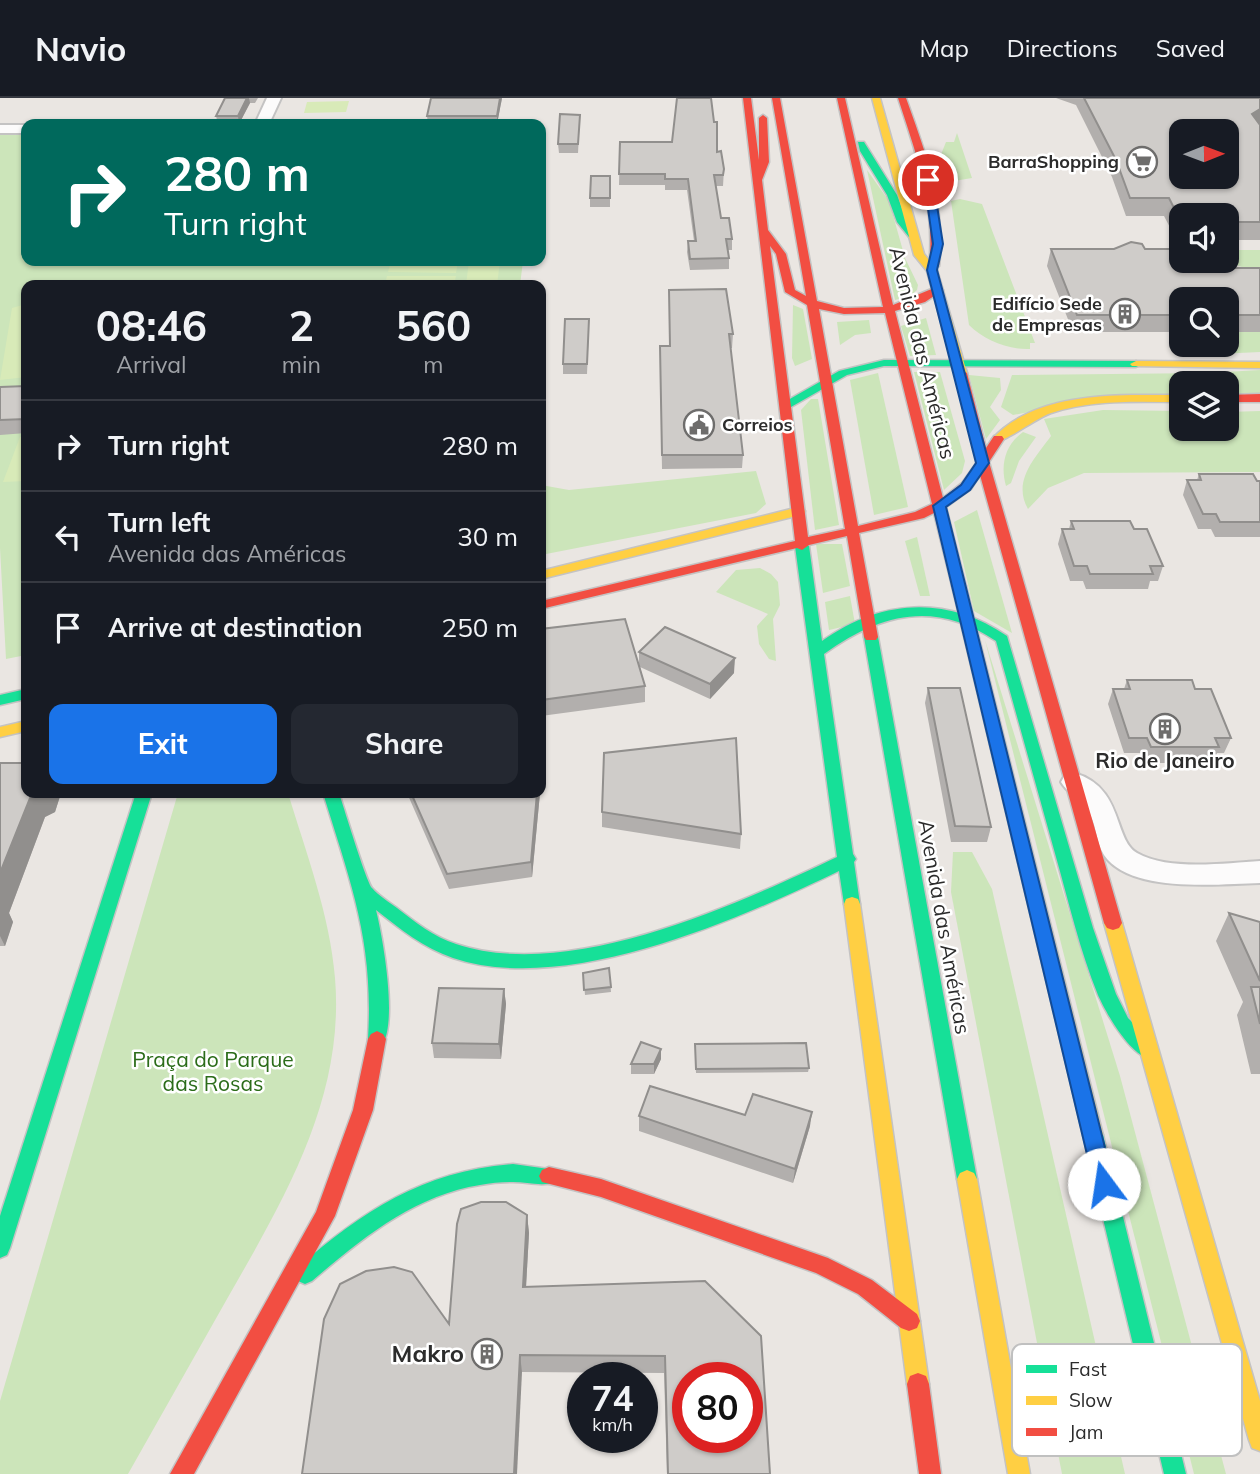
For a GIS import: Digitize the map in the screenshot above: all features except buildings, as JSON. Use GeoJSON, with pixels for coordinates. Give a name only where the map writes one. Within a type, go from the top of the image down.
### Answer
{"type":"FeatureCollection","features":[{"type":"Feature","properties":{"kind":"main road"},"geometry":{"type":"LineString","coordinates":[[747,98],[802,542],[848,859],[930,1474]]}},
{"type":"Feature","properties":{"kind":"main road"},"geometry":{"type":"LineString","coordinates":[[759,178],[765,162],[762,98]]}},
{"type":"Feature","properties":{"kind":"main road","name":"Avenida das Américas"},"geometry":{"type":"LineString","coordinates":[[776,98],[1012,1434]]}},
{"type":"Feature","properties":{"kind":"main road","name":"Avenida das Américas"},"geometry":{"type":"LineString","coordinates":[[841,98],[863,209],[891,310],[1143,1344]]}},
{"type":"Feature","properties":{"kind":"main road","name":"Avenida das Américas"},"geometry":{"type":"LineString","coordinates":[[876,98],[919,255],[932,270],[946,316],[983,463],[1233,1344]]}},
{"type":"Feature","properties":{"kind":"main road","name":"Avenida das Américas"},"geometry":{"type":"LineString","coordinates":[[902,98],[932,197],[938,244],[932,270]]}},
{"type":"Feature","properties":{"kind":"main road"},"geometry":{"type":"LineString","coordinates":[[849,130],[859,141],[870,164],[891,194],[904,228],[913,235]]}},
{"type":"Feature","properties":{"kind":"main road"},"geometry":{"type":"LineString","coordinates":[[765,232],[781,254],[790,292],[814,303],[842,310],[891,310],[915,304],[938,289]]}},
{"type":"Feature","properties":{"kind":"main road"},"geometry":{"type":"LineString","coordinates":[[946,316],[974,342],[1036,365]]}},
{"type":"Feature","properties":{"kind":"main road"},"geometry":{"type":"LineString","coordinates":[[787,404],[864,366],[904,363],[1260,365]]}},
{"type":"Feature","properties":{"kind":"main road"},"geometry":{"type":"LineString","coordinates":[[1239,399],[1260,398]]}},
{"type":"Feature","properties":{"kind":"main road"},"geometry":{"type":"LineString","coordinates":[[546,604],[919,515],[939,506],[965,488],[1000,437],[1020,421],[1040,411],[1082,402],[1169,399]]}},
{"type":"Feature","properties":{"kind":"main road"},"geometry":{"type":"LineString","coordinates":[[546,574],[799,511]]}},
{"type":"Feature","properties":{"kind":"main road"},"geometry":{"type":"LineString","coordinates":[[818,651],[834,639],[869,623],[891,615],[924,610],[941,610],[966,617],[997,633],[1005,647],[1050,811],[1107,995],[1122,1023],[1149,1052]]}},
{"type":"Feature","properties":{"kind":"main road"},"geometry":{"type":"LineString","coordinates":[[0,700],[21,695]]}},
{"type":"Feature","properties":{"kind":"main road"},"geometry":{"type":"LineString","coordinates":[[0,733],[21,727]]}},
{"type":"Feature","properties":{"kind":"main road"},"geometry":{"type":"LineString","coordinates":[[0,1248],[142,798]]}},
{"type":"Feature","properties":{"kind":"main road"},"geometry":{"type":"LineString","coordinates":[[181,1474],[284,1294],[336,1192],[364,1113],[374,1058],[380,995],[376,944],[364,891],[333,798]]}},
{"type":"Feature","properties":{"kind":"main road"},"geometry":{"type":"LineString","coordinates":[[364,891],[423,935],[456,951],[474,956],[549,961],[602,953],[640,941],[786,889],[848,859]]}},
{"type":"Feature","properties":{"kind":"main road"},"geometry":{"type":"LineString","coordinates":[[284,1294],[341,1240],[409,1196],[465,1177],[521,1172],[568,1179],[808,1260],[861,1285],[909,1321]]}},
{"type":"Feature","properties":{"kind":"main road","name":"Avenida das Américas"},"geometry":{"type":"LineString","coordinates":[[1242,1377],[1260,1440]]}},
{"type":"Feature","properties":{"kind":"main road","name":"Avenida das Américas"},"geometry":{"type":"LineString","coordinates":[[1016,1456],[1019,1474]]}},
{"type":"Feature","properties":{"kind":"main road","name":"Avenida das Américas"},"geometry":{"type":"LineString","coordinates":[[1171,1456],[1175,1474]]}},
{"type":"Feature","properties":{"kind":"street"},"geometry":{"type":"LineString","coordinates":[[264,119],[274,98]]}},
{"type":"Feature","properties":{"kind":"street"},"geometry":{"type":"LineString","coordinates":[[0,129],[21,129]]}},
{"type":"Feature","properties":{"kind":"street"},"geometry":{"type":"LineString","coordinates":[[1074,782],[1098,801],[1103,808],[1115,849],[1136,865],[1186,873],[1260,872]]}},
{"type":"Feature","properties":{"kind":"green space"},"geometry":{"type":"Polygon","coordinates":[[[349,101],[346,112],[304,113],[307,102],[349,101]]]}},
{"type":"Feature","properties":{"kind":"green space"},"geometry":{"type":"Polygon","coordinates":[[[0,133],[21,133],[21,266],[522,266],[521,280],[21,280],[21,656],[6,659],[0,548],[0,133]]]}},
{"type":"Feature","properties":{"kind":"green space"},"geometry":{"type":"Polygon","coordinates":[[[957,133],[972,178],[954,181],[941,176],[938,162],[946,142],[954,142],[957,133]]]}},
{"type":"Feature","properties":{"kind":"green space"},"geometry":{"type":"Polygon","coordinates":[[[867,170],[889,201],[905,258],[918,285],[917,290],[910,296],[895,300],[867,170]]]}},
{"type":"Feature","properties":{"kind":"green space"},"geometry":{"type":"Polygon","coordinates":[[[960,199],[982,204],[1035,343],[1030,343],[1030,349],[997,343],[969,325],[951,201],[960,199]]]}},
{"type":"Feature","properties":{"kind":"green space"},"geometry":{"type":"Polygon","coordinates":[[[1239,250],[1260,250],[1260,273],[1239,266],[1239,250]]]}},
{"type":"Feature","properties":{"kind":"green space"},"geometry":{"type":"Polygon","coordinates":[[[390,266],[457,266],[456,273],[388,272],[390,266]]]}},
{"type":"Feature","properties":{"kind":"green space"},"geometry":{"type":"Polygon","coordinates":[[[468,266],[499,266],[498,280],[467,280],[468,266]]]}},
{"type":"Feature","properties":{"kind":"green space"},"geometry":{"type":"Polygon","coordinates":[[[387,276],[456,276],[455,280],[386,280],[387,276]]]}},
{"type":"Feature","properties":{"kind":"green space"},"geometry":{"type":"Polygon","coordinates":[[[21,305],[21,378],[0,380],[12,308],[21,305]]]}},
{"type":"Feature","properties":{"kind":"green space"},"geometry":{"type":"Polygon","coordinates":[[[793,305],[803,309],[812,359],[795,366],[792,358],[793,305]]]}},
{"type":"Feature","properties":{"kind":"green space"},"geometry":{"type":"Polygon","coordinates":[[[926,318],[936,355],[910,356],[901,326],[926,318]]]}},
{"type":"Feature","properties":{"kind":"green space"},"geometry":{"type":"Polygon","coordinates":[[[869,320],[871,333],[855,335],[840,345],[837,322],[869,320]]]}},
{"type":"Feature","properties":{"kind":"green space"},"geometry":{"type":"Polygon","coordinates":[[[1239,332],[1260,332],[1260,352],[1239,353],[1239,332]]]}},
{"type":"Feature","properties":{"kind":"green space"},"geometry":{"type":"Polygon","coordinates":[[[1260,370],[1260,393],[1239,394],[1239,371],[1260,370]]]}},
{"type":"Feature","properties":{"kind":"green space"},"geometry":{"type":"Polygon","coordinates":[[[914,372],[940,372],[965,461],[962,473],[944,490],[914,372]]]}},
{"type":"Feature","properties":{"kind":"green space"},"geometry":{"type":"Polygon","coordinates":[[[878,373],[908,507],[874,515],[850,380],[878,373]]]}},
{"type":"Feature","properties":{"kind":"green space"},"geometry":{"type":"Polygon","coordinates":[[[1169,373],[1169,394],[1120,395],[1013,415],[1001,407],[1012,375],[1169,373]]]}},
{"type":"Feature","properties":{"kind":"green space"},"geometry":{"type":"Polygon","coordinates":[[[969,375],[1000,378],[1001,390],[990,407],[1000,420],[986,439],[969,375]]]}},
{"type":"Feature","properties":{"kind":"green space"},"geometry":{"type":"Polygon","coordinates":[[[811,399],[818,399],[839,525],[815,530],[801,410],[811,399]]]}},
{"type":"Feature","properties":{"kind":"green space"},"geometry":{"type":"Polygon","coordinates":[[[1103,410],[1169,411],[1169,441],[1239,441],[1239,412],[1260,411],[1260,472],[1084,473],[1048,488],[1028,509],[1024,499],[1024,479],[1032,461],[1051,436],[1044,419],[1103,410]]]}},
{"type":"Feature","properties":{"kind":"green space"},"geometry":{"type":"Polygon","coordinates":[[[1023,432],[1036,437],[1019,461],[1011,483],[1006,486],[1004,463],[1008,449],[1023,432]]]}},
{"type":"Feature","properties":{"kind":"green space"},"geometry":{"type":"Polygon","coordinates":[[[20,437],[21,437],[21,481],[3,482],[20,437]]]}},
{"type":"Feature","properties":{"kind":"green space"},"geometry":{"type":"Polygon","coordinates":[[[756,471],[766,504],[756,513],[546,554],[546,486],[569,490],[756,471]]]}},
{"type":"Feature","properties":{"kind":"green space"},"geometry":{"type":"Polygon","coordinates":[[[977,510],[1012,633],[974,611],[954,522],[977,510]]]}},
{"type":"Feature","properties":{"kind":"green space"},"geometry":{"type":"Polygon","coordinates":[[[917,537],[930,596],[920,596],[905,541],[917,537]]]}},
{"type":"Feature","properties":{"kind":"green space"},"geometry":{"type":"Polygon","coordinates":[[[816,544],[842,544],[850,586],[823,593],[816,544]]]}},
{"type":"Feature","properties":{"kind":"green space"},"geometry":{"type":"Polygon","coordinates":[[[760,568],[778,582],[780,605],[773,619],[776,661],[769,659],[759,644],[757,626],[768,614],[716,592],[736,570],[760,568]]]}},
{"type":"Feature","properties":{"kind":"green space"},"geometry":{"type":"Polygon","coordinates":[[[850,596],[855,624],[829,630],[825,602],[850,596]]]}},
{"type":"Feature","properties":{"kind":"green space"},"geometry":{"type":"Polygon","coordinates":[[[985,640],[1120,1076],[1191,1344],[1161,1344],[985,640]]]}},
{"type":"Feature","properties":{"kind":"green space","name":"Praça do Parque das Rosas"},"geometry":{"type":"Polygon","coordinates":[[[177,798],[290,798],[328,931],[335,978],[336,1022],[330,1065],[320,1106],[289,1185],[128,1474],[0,1474],[0,1401],[177,798]]]}},
{"type":"Feature","properties":{"kind":"green space"},"geometry":{"type":"Polygon","coordinates":[[[953,852],[972,852],[992,889],[1095,1344],[1037,1344],[951,892],[953,852]]]}},
{"type":"Feature","properties":{"kind":"green space"},"geometry":{"type":"Polygon","coordinates":[[[1059,1456],[1121,1456],[1125,1474],[1062,1474],[1059,1456]]]}},
{"type":"Feature","properties":{"kind":"green space"},"geometry":{"type":"Polygon","coordinates":[[[1189,1456],[1221,1456],[1226,1474],[1194,1474],[1189,1456]]]}},
{"type":"Feature","properties":{"kind":"traffic: fast"},"geometry":{"type":"LineString","coordinates":[[861,144],[892,195],[902,222],[913,235]]}},
{"type":"Feature","properties":{"kind":"traffic: fast"},"geometry":{"type":"LineString","coordinates":[[787,404],[843,373],[884,363],[1136,364]]}},
{"type":"Feature","properties":{"kind":"traffic: fast"},"geometry":{"type":"LineString","coordinates":[[802,546],[852,904]]}},
{"type":"Feature","properties":{"kind":"traffic: fast"},"geometry":{"type":"LineString","coordinates":[[818,651],[861,625],[885,616],[909,612],[934,611],[958,615],[981,625],[1002,639],[1084,928],[1107,995],[1122,1023],[1149,1052]]}},
{"type":"Feature","properties":{"kind":"traffic: fast"},"geometry":{"type":"LineString","coordinates":[[871,637],[967,1179]]}},
{"type":"Feature","properties":{"kind":"traffic: fast"},"geometry":{"type":"LineString","coordinates":[[0,700],[21,695]]}},
{"type":"Feature","properties":{"kind":"traffic: fast"},"geometry":{"type":"LineString","coordinates":[[0,1248],[142,798]]}},
{"type":"Feature","properties":{"kind":"traffic: fast"},"geometry":{"type":"LineString","coordinates":[[333,798],[369,913],[378,974],[377,1039]]}},
{"type":"Feature","properties":{"kind":"traffic: fast"},"geometry":{"type":"LineString","coordinates":[[364,891],[420,934],[457,952],[502,960],[551,959],[603,951],[709,920],[760,900],[848,859]]}},
{"type":"Feature","properties":{"kind":"traffic: fast"},"geometry":{"type":"LineString","coordinates":[[1093,1135],[1144,1344]]}},
{"type":"Feature","properties":{"kind":"traffic: fast"},"geometry":{"type":"LineString","coordinates":[[305,1274],[359,1230],[416,1196],[447,1184],[480,1176],[513,1173],[549,1176]]}},
{"type":"Feature","properties":{"kind":"traffic: fast"},"geometry":{"type":"LineString","coordinates":[[1171,1456],[1175,1474]]}},
{"type":"Feature","properties":{"kind":"traffic: slow"},"geometry":{"type":"LineString","coordinates":[[876,98],[919,255],[932,270],[961,373]]}},
{"type":"Feature","properties":{"kind":"traffic: slow"},"geometry":{"type":"LineString","coordinates":[[1136,364],[1260,365]]}},
{"type":"Feature","properties":{"kind":"traffic: slow"},"geometry":{"type":"LineString","coordinates":[[998,439],[1018,424],[1061,406],[1108,399],[1169,399]]}},
{"type":"Feature","properties":{"kind":"traffic: slow"},"geometry":{"type":"LineString","coordinates":[[546,574],[799,511]]}},
{"type":"Feature","properties":{"kind":"traffic: slow"},"geometry":{"type":"LineString","coordinates":[[959,586],[1093,1135]]}},
{"type":"Feature","properties":{"kind":"traffic: slow"},"geometry":{"type":"LineString","coordinates":[[0,732],[21,727]]}},
{"type":"Feature","properties":{"kind":"traffic: slow"},"geometry":{"type":"LineString","coordinates":[[852,904],[918,1384]]}},
{"type":"Feature","properties":{"kind":"traffic: slow"},"geometry":{"type":"LineString","coordinates":[[1113,923],[1233,1344]]}},
{"type":"Feature","properties":{"kind":"traffic: slow"},"geometry":{"type":"LineString","coordinates":[[967,1179],[1012,1434]]}},
{"type":"Feature","properties":{"kind":"traffic: slow"},"geometry":{"type":"LineString","coordinates":[[1242,1377],[1260,1440]]}},
{"type":"Feature","properties":{"kind":"traffic: slow"},"geometry":{"type":"LineString","coordinates":[[1016,1456],[1019,1474]]}},
{"type":"Feature","properties":{"kind":"traffic: jam"},"geometry":{"type":"LineString","coordinates":[[747,98],[802,546]]}},
{"type":"Feature","properties":{"kind":"traffic: jam"},"geometry":{"type":"LineString","coordinates":[[776,98],[871,637]]}},
{"type":"Feature","properties":{"kind":"traffic: jam"},"geometry":{"type":"LineString","coordinates":[[841,98],[882,282],[959,586]]}},
{"type":"Feature","properties":{"kind":"traffic: jam"},"geometry":{"type":"LineString","coordinates":[[902,98],[929,181],[936,223],[934,266]]}},
{"type":"Feature","properties":{"kind":"traffic: jam"},"geometry":{"type":"LineString","coordinates":[[759,178],[764,162],[763,118]]}},
{"type":"Feature","properties":{"kind":"traffic: jam"},"geometry":{"type":"LineString","coordinates":[[765,232],[781,254],[790,292],[807,301],[844,311],[864,312],[903,306],[938,290]]}},
{"type":"Feature","properties":{"kind":"traffic: jam"},"geometry":{"type":"LineString","coordinates":[[961,373],[994,505],[1113,923]]}},
{"type":"Feature","properties":{"kind":"traffic: jam"},"geometry":{"type":"LineString","coordinates":[[1239,399],[1260,398]]}},
{"type":"Feature","properties":{"kind":"traffic: jam"},"geometry":{"type":"LineString","coordinates":[[546,604],[919,515],[948,501],[967,486],[998,439]]}},
{"type":"Feature","properties":{"kind":"traffic: jam"},"geometry":{"type":"LineString","coordinates":[[181,1474],[325,1216],[363,1110],[377,1039]]}},
{"type":"Feature","properties":{"kind":"traffic: jam"},"geometry":{"type":"LineString","coordinates":[[549,1176],[601,1188],[821,1265],[865,1287],[909,1321]]}},
{"type":"Feature","properties":{"kind":"traffic: jam"},"geometry":{"type":"LineString","coordinates":[[918,1384],[930,1474]]}},
{"type":"Feature","properties":{"kind":"place","name":"BarraShopping"},"geometry":{"type":"Point","coordinates":[1142,162]}},
{"type":"Feature","properties":{"kind":"place","name":"Edifício Sede de Empresas"},"geometry":{"type":"Point","coordinates":[1125,314]}},
{"type":"Feature","properties":{"kind":"place","name":"Correios"},"geometry":{"type":"Point","coordinates":[699,425]}},
{"type":"Feature","properties":{"kind":"place","name":"Rio de Janeiro"},"geometry":{"type":"Point","coordinates":[1165,729]}},
{"type":"Feature","properties":{"kind":"place","name":"Makro"},"geometry":{"type":"Point","coordinates":[487,1354]}},
{"type":"Feature","properties":{"kind":"route"},"geometry":{"type":"LineString","coordinates":[[928,180],[938,244],[932,270],[983,463],[965,488],[939,506],[1104,1184]]}}]}
